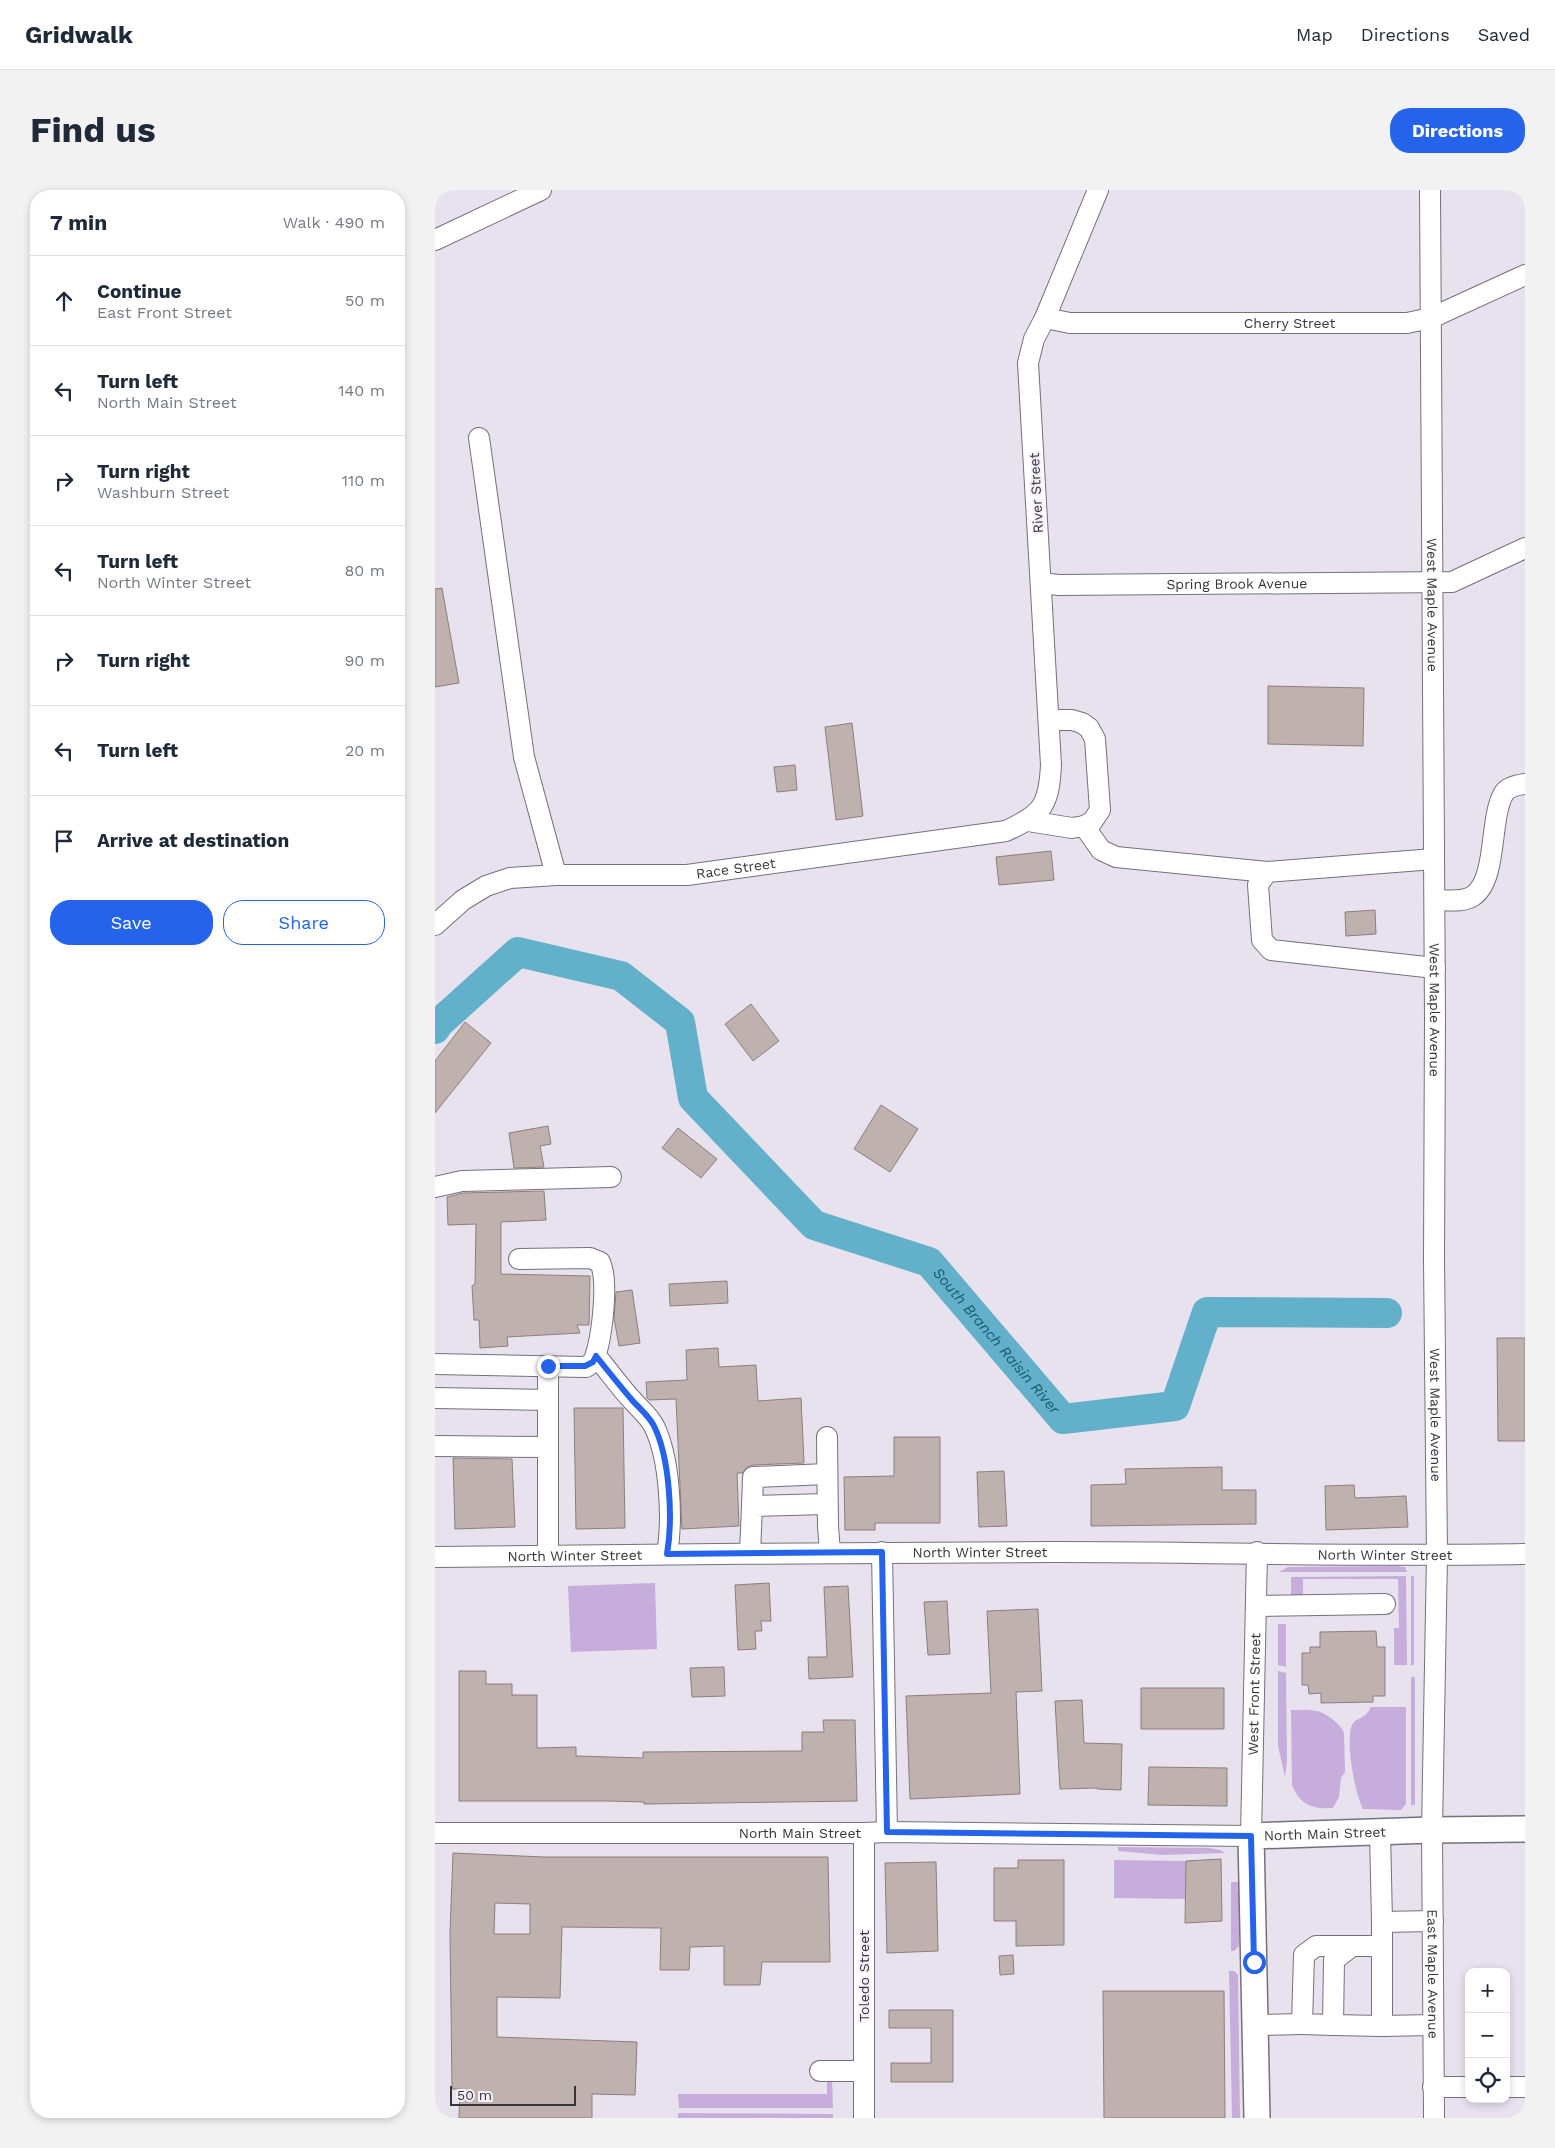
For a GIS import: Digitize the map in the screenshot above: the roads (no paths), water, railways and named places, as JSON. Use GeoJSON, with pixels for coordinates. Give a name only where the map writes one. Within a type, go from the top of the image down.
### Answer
{"type":"FeatureCollection","features":[{"type":"Feature","properties":{"kind":"main road","name":"North Main Street"},"geometry":{"type":"LineString","coordinates":[[1251,1836],[1525,1829]]}},
{"type":"Feature","properties":{"kind":"main road"},"geometry":{"type":"LineString","coordinates":[[1251,1836],[1257,2118]]}},
{"type":"Feature","properties":{"kind":"street"},"geometry":{"type":"LineString","coordinates":[[435,240],[541,190]]}},
{"type":"Feature","properties":{"kind":"street","name":"River Street"},"geometry":{"type":"LineString","coordinates":[[1035,814],[1050,792],[1049,720],[1028,363],[1034,340],[1098,190]]}},
{"type":"Feature","properties":{"kind":"street","name":"West Maple Avenue"},"geometry":{"type":"LineString","coordinates":[[1430,190],[1435,859],[1434,1259],[1437,1556],[1432,1830]]}},
{"type":"Feature","properties":{"kind":"street","name":"Cherry Street"},"geometry":{"type":"LineString","coordinates":[[1045,318],[1070,323],[1407,324],[1431,318],[1525,275]]}},
{"type":"Feature","properties":{"kind":"street"},"geometry":{"type":"LineString","coordinates":[[479,438],[524,757],[556,875]]}},
{"type":"Feature","properties":{"kind":"street","name":"Spring Brook Avenue"},"geometry":{"type":"LineString","coordinates":[[1041,582],[1069,585],[1452,582],[1525,548]]}},
{"type":"Feature","properties":{"kind":"street"},"geometry":{"type":"LineString","coordinates":[[1035,814],[1072,828],[1084,826],[1092,822],[1100,810],[1095,739],[1089,728],[1082,723],[1072,720],[1049,720]]}},
{"type":"Feature","properties":{"kind":"street"},"geometry":{"type":"LineString","coordinates":[[1435,900],[1466,899],[1474,896],[1480,888],[1493,848],[1498,810],[1505,792],[1510,788],[1525,784]]}},
{"type":"Feature","properties":{"kind":"street","name":"Race Street"},"geometry":{"type":"LineString","coordinates":[[435,925],[463,900],[486,886],[510,878],[556,875],[687,875],[1007,831],[1035,814]]}},
{"type":"Feature","properties":{"kind":"street"},"geometry":{"type":"LineString","coordinates":[[1084,826],[1101,850],[1116,857],[1267,872],[1435,859]]}},
{"type":"Feature","properties":{"kind":"street"},"geometry":{"type":"LineString","coordinates":[[1267,872],[1258,885],[1262,940],[1271,950],[1435,968]]}},
{"type":"Feature","properties":{"kind":"street"},"geometry":{"type":"LineString","coordinates":[[435,1187],[462,1180],[611,1177]]}},
{"type":"Feature","properties":{"kind":"street"},"geometry":{"type":"LineString","coordinates":[[435,1364],[585,1366],[593,1362],[596,1356],[603,1318],[603,1270],[600,1262],[590,1258],[519,1259]]}},
{"type":"Feature","properties":{"kind":"street"},"geometry":{"type":"LineString","coordinates":[[596,1356],[633,1401],[645,1412],[655,1427],[666,1463],[671,1535],[667,1554]]}},
{"type":"Feature","properties":{"kind":"street"},"geometry":{"type":"LineString","coordinates":[[548,1366],[548,1556]]}},
{"type":"Feature","properties":{"kind":"street"},"geometry":{"type":"LineString","coordinates":[[435,1398],[548,1400]]}},
{"type":"Feature","properties":{"kind":"street"},"geometry":{"type":"LineString","coordinates":[[827,1437],[827,1504],[830,1552]]}},
{"type":"Feature","properties":{"kind":"street"},"geometry":{"type":"LineString","coordinates":[[435,1446],[548,1447]]}},
{"type":"Feature","properties":{"kind":"street"},"geometry":{"type":"LineString","coordinates":[[750,1553],[753,1477],[827,1474]]}},
{"type":"Feature","properties":{"kind":"street"},"geometry":{"type":"LineString","coordinates":[[752,1506],[827,1504]]}},
{"type":"Feature","properties":{"kind":"street","name":"North Winter Street"},"geometry":{"type":"LineString","coordinates":[[435,1557],[830,1552],[1257,1552],[1437,1556],[1525,1554]]}},
{"type":"Feature","properties":{"kind":"street"},"geometry":{"type":"LineString","coordinates":[[882,1552],[887,1832]]}},
{"type":"Feature","properties":{"kind":"street","name":"West Front Street"},"geometry":{"type":"LineString","coordinates":[[1251,1836],[1257,1552]]}},
{"type":"Feature","properties":{"kind":"street"},"geometry":{"type":"LineString","coordinates":[[1256,1606],[1385,1604]]}},
{"type":"Feature","properties":{"kind":"street","name":"East Maple Avenue"},"geometry":{"type":"LineString","coordinates":[[1432,1830],[1434,2118]]}},
{"type":"Feature","properties":{"kind":"street","name":"North Main Street"},"geometry":{"type":"LineString","coordinates":[[435,1833],[887,1832],[1251,1836]]}},
{"type":"Feature","properties":{"kind":"street"},"geometry":{"type":"LineString","coordinates":[[1380,1832],[1383,2026]]}},
{"type":"Feature","properties":{"kind":"street","name":"Toledo Street"},"geometry":{"type":"LineString","coordinates":[[864,1833],[864,2118]]}},
{"type":"Feature","properties":{"kind":"street"},"geometry":{"type":"LineString","coordinates":[[1382,1922],[1433,1921]]}},
{"type":"Feature","properties":{"kind":"street"},"geometry":{"type":"LineString","coordinates":[[1301,2024],[1304,1955],[1316,1946],[1382,1946]]}},
{"type":"Feature","properties":{"kind":"street"},"geometry":{"type":"LineString","coordinates":[[1333,2025],[1334,1960],[1352,1946]]}},
{"type":"Feature","properties":{"kind":"street"},"geometry":{"type":"LineString","coordinates":[[1255,2025],[1433,2025]]}},
{"type":"Feature","properties":{"kind":"street"},"geometry":{"type":"LineString","coordinates":[[820,2071],[864,2071]]}},
{"type":"Feature","properties":{"kind":"street"},"geometry":{"type":"LineString","coordinates":[[1433,2087],[1465,2087]]}},
{"type":"Feature","properties":{"kind":"street"},"geometry":{"type":"LineString","coordinates":[[1510,2087],[1525,2087]]}},
{"type":"Feature","properties":{"kind":"waterway","name":"South Branch Raisin River"},"geometry":{"type":"LineString","coordinates":[[435,1029],[439,1023],[518,952],[621,976],[680,1022],[693,1098],[814,1225],[929,1262],[1063,1419],[1175,1406],[1207,1312],[1387,1313]]}}]}
